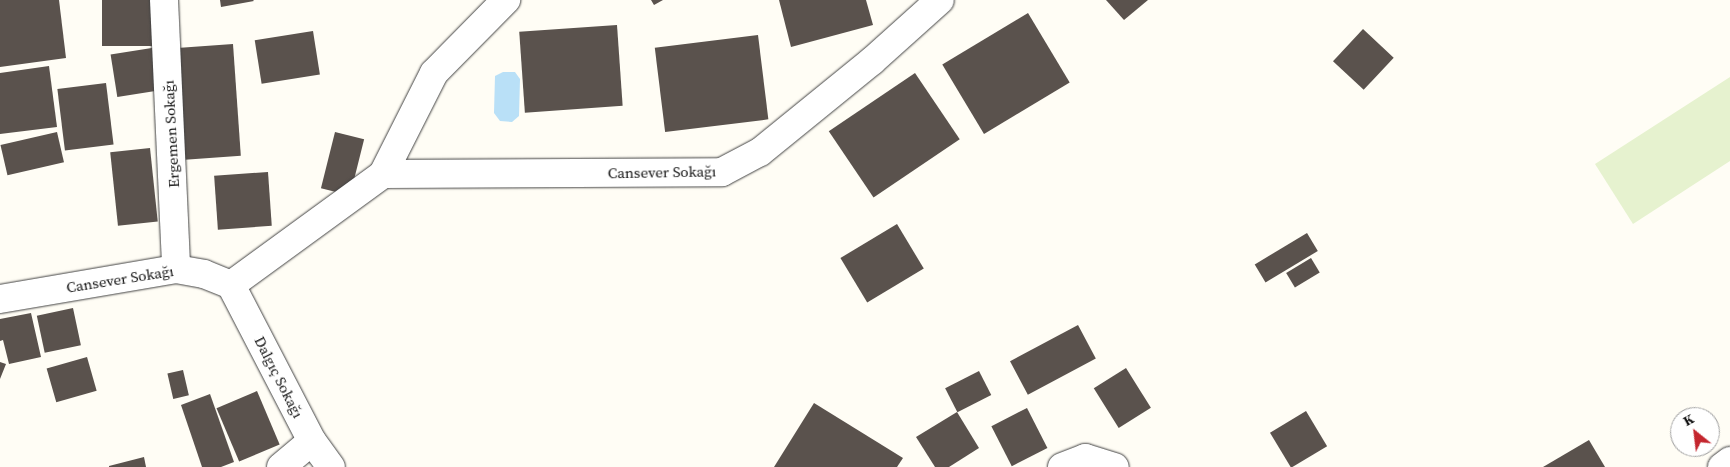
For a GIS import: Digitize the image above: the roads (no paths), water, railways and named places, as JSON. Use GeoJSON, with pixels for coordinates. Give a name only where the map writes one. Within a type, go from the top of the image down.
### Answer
{"type":"FeatureCollection","features":[{"type":"Feature","properties":{"kind":"street","name":"Ergemen Sokağı"},"geometry":{"type":"LineString","coordinates":[[164,0],[176,269]]}},
{"type":"Feature","properties":{"kind":"street"},"geometry":{"type":"LineString","coordinates":[[231,285],[383,174],[434,73],[506,0]]}},
{"type":"Feature","properties":{"kind":"street","name":"Cansever Sokağı"},"geometry":{"type":"LineString","coordinates":[[383,174],[722,172],[760,152],[872,62],[940,0]]}},
{"type":"Feature","properties":{"kind":"street","name":"Cansever Sokağı"},"geometry":{"type":"LineString","coordinates":[[0,299],[176,269],[204,274],[231,285]]}},
{"type":"Feature","properties":{"kind":"street","name":"Dalgıç Sokağı"},"geometry":{"type":"LineString","coordinates":[[231,285],[312,441],[331,467]]}},
{"type":"Feature","properties":{"kind":"street"},"geometry":{"type":"LineString","coordinates":[[281,467],[312,441]]}},
{"type":"Feature","properties":{"kind":"street"},"geometry":{"type":"LineString","coordinates":[[1062,467],[1084,458],[1115,467]]}},
{"type":"Feature","properties":{"kind":"street"},"geometry":{"type":"LineString","coordinates":[[1722,467],[1730,461]]}},
{"type":"Feature","properties":{"kind":"water"},"geometry":{"type":"Polygon","coordinates":[[[503,72],[515,72],[520,79],[519,116],[512,122],[500,121],[494,113],[495,76],[503,72]]]}}]}
